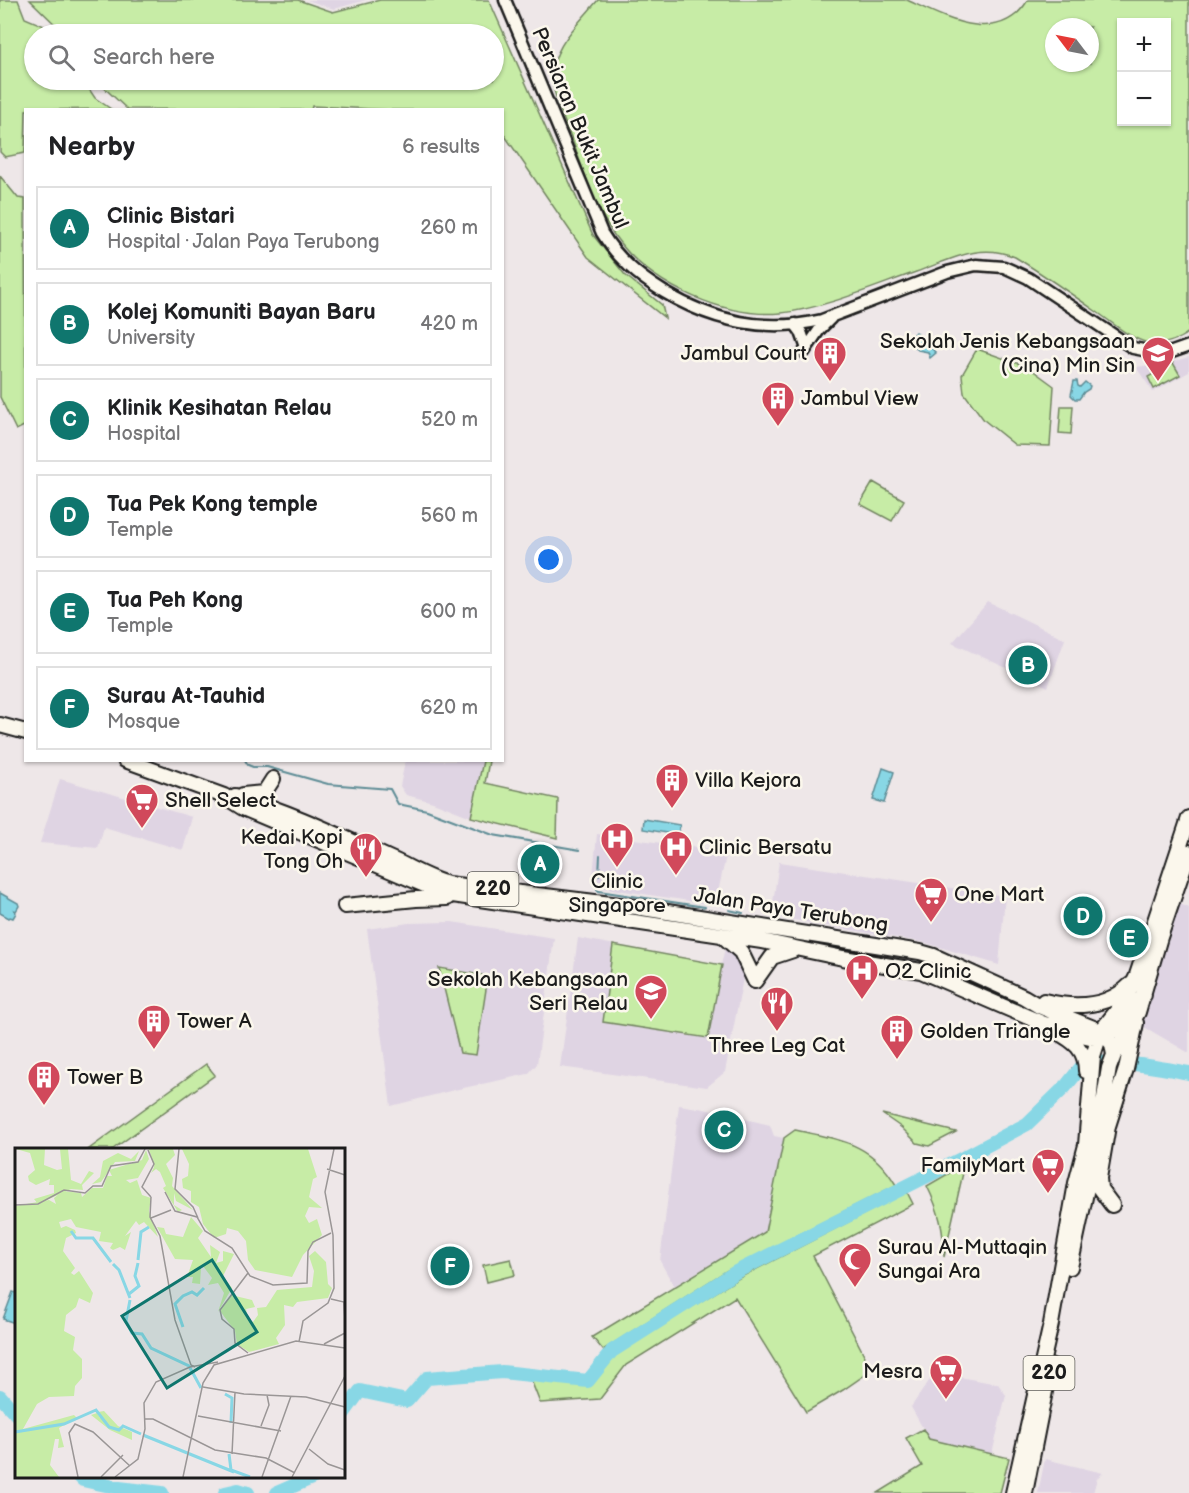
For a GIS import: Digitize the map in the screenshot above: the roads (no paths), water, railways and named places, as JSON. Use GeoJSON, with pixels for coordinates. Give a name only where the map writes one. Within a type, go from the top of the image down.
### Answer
{"type":"FeatureCollection","features":[{"type":"Feature","properties":{"kind":"main road"},"geometry":{"type":"LineString","coordinates":[[0,725],[24,731]]}},
{"type":"Feature","properties":{"kind":"main road","name":"Jalan Paya Terubong"},"geometry":{"type":"LineString","coordinates":[[131,762],[230,796],[268,806],[438,881],[636,907],[920,952],[934,956],[1102,1034]]}},
{"type":"Feature","properties":{"kind":"main road"},"geometry":{"type":"LineString","coordinates":[[230,796],[264,793],[273,779]]}},
{"type":"Feature","properties":{"kind":"main road","name":"Jalan Paya Terubong"},"geometry":{"type":"LineString","coordinates":[[230,796],[241,806],[436,891],[467,898],[762,941],[927,972],[1044,1024],[1089,1037],[1102,1034]]}},
{"type":"Feature","properties":{"kind":"main road","name":"220"},"geometry":{"type":"LineString","coordinates":[[1016,1491],[1051,1324],[1076,1183],[1086,1145],[1089,1115],[1089,1064],[1102,1034],[1123,1003],[1136,978],[1189,818]]}},
{"type":"Feature","properties":{"kind":"main road","name":"220"},"geometry":{"type":"LineString","coordinates":[[1016,1491],[1097,1142],[1112,1060],[1138,1012],[1189,852]]}},
{"type":"Feature","properties":{"kind":"main road"},"geometry":{"type":"LineString","coordinates":[[345,906],[416,899],[467,898]]}},
{"type":"Feature","properties":{"kind":"main road"},"geometry":{"type":"LineString","coordinates":[[720,935],[741,952],[754,981],[772,957],[798,949]]}},
{"type":"Feature","properties":{"kind":"main road"},"geometry":{"type":"LineString","coordinates":[[1024,997],[1063,1005],[1094,1003],[1118,994],[1136,978]]}},
{"type":"Feature","properties":{"kind":"main road"},"geometry":{"type":"LineString","coordinates":[[1112,1060],[1112,1044],[1102,1034],[1119,1026],[1144,995]]}},
{"type":"Feature","properties":{"kind":"main road"},"geometry":{"type":"LineString","coordinates":[[1112,1205],[1100,1189],[1099,1178],[1108,1126],[1127,1064],[1138,1012]]}},
{"type":"Feature","properties":{"kind":"main road"},"geometry":{"type":"LineString","coordinates":[[1044,1024],[1078,1046],[1089,1064]]}},
{"type":"Feature","properties":{"kind":"street","name":"Persiaran Bukit Jambul"},"geometry":{"type":"LineString","coordinates":[[505,0],[602,233],[616,254],[638,276],[700,311],[760,325],[795,324],[822,320],[946,272],[987,264],[1015,271],[1133,348],[1159,353],[1172,352],[1189,345]]}},
{"type":"Feature","properties":{"kind":"street"},"geometry":{"type":"LineString","coordinates":[[795,324],[801,332],[805,349],[823,325],[836,314]]}},
{"type":"Feature","properties":{"kind":"water"},"geometry":{"type":"Polygon","coordinates":[[[916,332],[936,353],[930,358],[928,352],[918,350],[909,341],[909,337],[916,332]]]}},
{"type":"Feature","properties":{"kind":"water"},"geometry":{"type":"Polygon","coordinates":[[[1074,381],[1077,381],[1080,387],[1085,382],[1090,386],[1079,399],[1071,395],[1074,381]]]}},
{"type":"Feature","properties":{"kind":"water"},"geometry":{"type":"Polygon","coordinates":[[[883,768],[894,772],[884,803],[873,800],[883,768]]]}},
{"type":"Feature","properties":{"kind":"water"},"geometry":{"type":"Polygon","coordinates":[[[644,819],[680,825],[678,835],[643,829],[644,819]]]}},
{"type":"Feature","properties":{"kind":"water"},"geometry":{"type":"Polygon","coordinates":[[[0,893],[18,903],[19,906],[16,911],[14,910],[16,913],[13,918],[0,913],[0,893]]]}},
{"type":"Feature","properties":{"kind":"water"},"geometry":{"type":"Polygon","coordinates":[[[13,1292],[15,1293],[15,1323],[3,1319],[13,1292]]]}},
{"type":"Feature","properties":{"kind":"waterway"},"geometry":{"type":"LineString","coordinates":[[246,762],[253,767],[267,767],[328,784],[390,789],[398,804],[427,810],[493,835],[580,850]]}},
{"type":"Feature","properties":{"kind":"waterway"},"geometry":{"type":"LineString","coordinates":[[599,875],[600,855]]}},
{"type":"Feature","properties":{"kind":"waterway"},"geometry":{"type":"LineString","coordinates":[[597,889],[705,907]]}},
{"type":"Feature","properties":{"kind":"waterway"},"geometry":{"type":"LineString","coordinates":[[729,910],[743,913]]}},
{"type":"Feature","properties":{"kind":"waterway"},"geometry":{"type":"LineString","coordinates":[[345,1412],[360,1391],[407,1401],[427,1378],[502,1372],[588,1381],[612,1351],[736,1272],[1027,1124],[1066,1086],[1082,1066],[1120,1063],[1189,1073]]}},
{"type":"Feature","properties":{"kind":"waterway"},"geometry":{"type":"LineString","coordinates":[[1072,1068],[1076,1071]]}},
{"type":"Feature","properties":{"kind":"waterway"},"geometry":{"type":"LineString","coordinates":[[0,1396],[15,1413]]}},
{"type":"Feature","properties":{"kind":"waterway"},"geometry":{"type":"LineString","coordinates":[[81,1478],[119,1488],[162,1493]]}},
{"type":"Feature","properties":{"kind":"waterway"},"geometry":{"type":"LineString","coordinates":[[277,1493],[311,1478]]}},
{"type":"Feature","properties":{"kind":"waterway"},"geometry":{"type":"LineString","coordinates":[[225,1493],[238,1490],[248,1493]]}},
{"type":"Feature","properties":{"kind":"place","name":"Jambul Court"},"geometry":{"type":"Point","coordinates":[830,382]}},
{"type":"Feature","properties":{"kind":"place","name":"Sekolah Jenis Kebangsaan (Cina) Min Sin"},"geometry":{"type":"Point","coordinates":[1158,382]}},
{"type":"Feature","properties":{"kind":"place","name":"Jambul View"},"geometry":{"type":"Point","coordinates":[778,427]}},
{"type":"Feature","properties":{"kind":"place","name":"Kolej Komuniti Bayan Baru"},"geometry":{"type":"Point","coordinates":[1028,665]}},
{"type":"Feature","properties":{"kind":"place","name":"Villa Kejora"},"geometry":{"type":"Point","coordinates":[672,809]}},
{"type":"Feature","properties":{"kind":"place","name":"Shell Select"},"geometry":{"type":"Point","coordinates":[142,829]}},
{"type":"Feature","properties":{"kind":"place","name":"Clinic Bistari"},"geometry":{"type":"Point","coordinates":[540,864]}},
{"type":"Feature","properties":{"kind":"place","name":"Clinic Singapore"},"geometry":{"type":"Point","coordinates":[617,868]}},
{"type":"Feature","properties":{"kind":"place","name":"Clinic Bersatu"},"geometry":{"type":"Point","coordinates":[676,876]}},
{"type":"Feature","properties":{"kind":"place","name":"Kedai Kopi Tong Oh"},"geometry":{"type":"Point","coordinates":[366,878]}},
{"type":"Feature","properties":{"kind":"place","name":"Tua Pek Kong temple"},"geometry":{"type":"Point","coordinates":[1083,916]}},
{"type":"Feature","properties":{"kind":"place","name":"One Mart"},"geometry":{"type":"Point","coordinates":[931,923]}},
{"type":"Feature","properties":{"kind":"place","name":"Tua Peh Kong"},"geometry":{"type":"Point","coordinates":[1129,938]}},
{"type":"Feature","properties":{"kind":"place","name":"O2 Clinic"},"geometry":{"type":"Point","coordinates":[862,1000]}},
{"type":"Feature","properties":{"kind":"place","name":"Sekolah Kebangsaan Seri Relau"},"geometry":{"type":"Point","coordinates":[651,1020]}},
{"type":"Feature","properties":{"kind":"place","name":"Three Leg Cat"},"geometry":{"type":"Point","coordinates":[777,1032]}},
{"type":"Feature","properties":{"kind":"place","name":"Tower A"},"geometry":{"type":"Point","coordinates":[154,1050]}},
{"type":"Feature","properties":{"kind":"place","name":"Golden Triangle"},"geometry":{"type":"Point","coordinates":[897,1060]}},
{"type":"Feature","properties":{"kind":"place","name":"Tower B"},"geometry":{"type":"Point","coordinates":[44,1106]}},
{"type":"Feature","properties":{"kind":"place","name":"Klinik Kesihatan Relau"},"geometry":{"type":"Point","coordinates":[724,1130]}},
{"type":"Feature","properties":{"kind":"place","name":"FamilyMart"},"geometry":{"type":"Point","coordinates":[1048,1194]}},
{"type":"Feature","properties":{"kind":"place","name":"Surau At-Tauhid"},"geometry":{"type":"Point","coordinates":[450,1266]}},
{"type":"Feature","properties":{"kind":"place","name":"Surau Al-Muttaqin Sungai Ara"},"geometry":{"type":"Point","coordinates":[855,1288]}},
{"type":"Feature","properties":{"kind":"place","name":"Mesra"},"geometry":{"type":"Point","coordinates":[946,1400]}}]}
